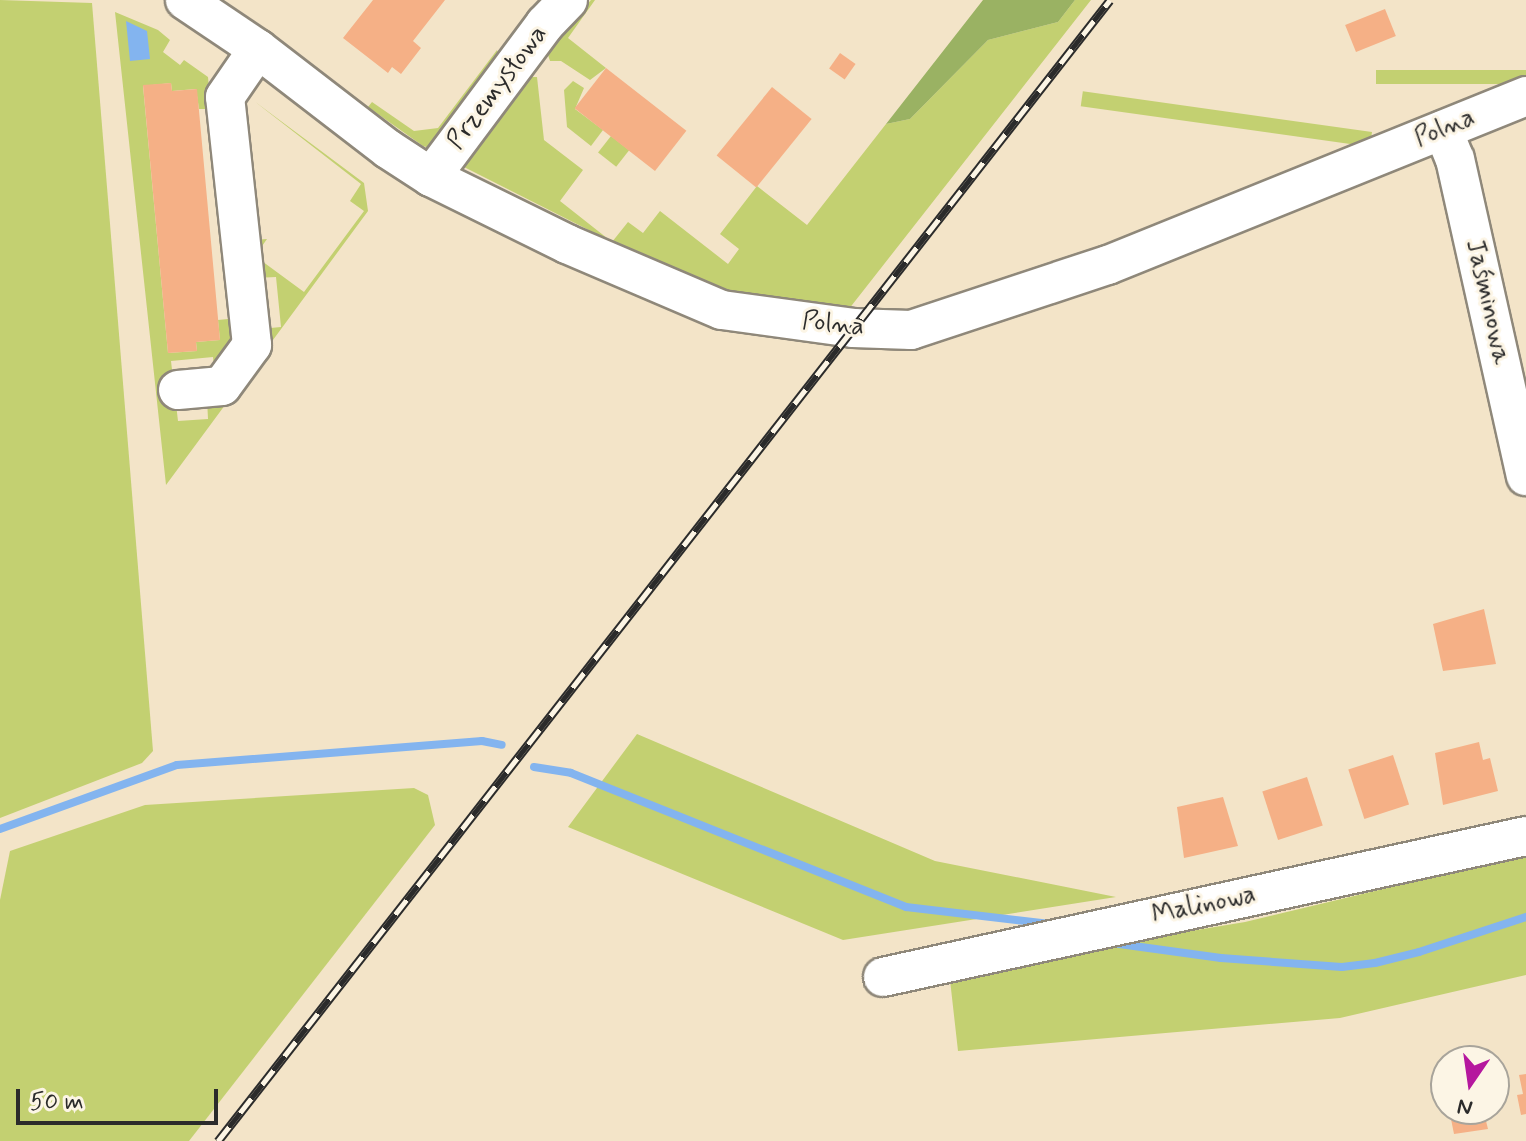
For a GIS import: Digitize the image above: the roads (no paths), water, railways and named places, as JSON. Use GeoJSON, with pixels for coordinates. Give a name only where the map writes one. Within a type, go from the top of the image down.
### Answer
{"type":"FeatureCollection","features":[{"type":"Feature","properties":{"kind":"street","name":"Polna"},"geometry":{"type":"LineString","coordinates":[[185,0],[258,49],[388,149],[431,177],[567,244],[722,310],[853,328],[911,330],[1108,265],[1526,96]]}},
{"type":"Feature","properties":{"kind":"street","name":"Przemysłowa"},"geometry":{"type":"LineString","coordinates":[[431,177],[545,24],[568,0]]}},
{"type":"Feature","properties":{"kind":"street"},"geometry":{"type":"LineString","coordinates":[[178,390],[222,386],[252,345],[225,97],[258,49]]}},
{"type":"Feature","properties":{"kind":"street","name":"Jaśminowa"},"geometry":{"type":"LineString","coordinates":[[1443,130],[1455,159],[1526,476]]}},
{"type":"Feature","properties":{"kind":"street","name":"Malinowa"},"geometry":{"type":"LineString","coordinates":[[883,977],[1526,836]]}},
{"type":"Feature","properties":{"kind":"water"},"geometry":{"type":"Polygon","coordinates":[[[126,21],[147,31],[150,59],[130,61],[126,21]]]}},
{"type":"Feature","properties":{"kind":"waterway"},"geometry":{"type":"LineString","coordinates":[[0,829],[177,765],[482,741],[502,745]]}},
{"type":"Feature","properties":{"kind":"waterway"},"geometry":{"type":"LineString","coordinates":[[534,767],[571,773],[906,907],[1050,924]]}},
{"type":"Feature","properties":{"kind":"waterway"},"geometry":{"type":"LineString","coordinates":[[1112,943],[1221,958],[1342,967],[1419,952],[1526,917]]}},
{"type":"Feature","properties":{"kind":"railway"},"geometry":{"type":"LineString","coordinates":[[218,1141],[1110,0]]}}]}
